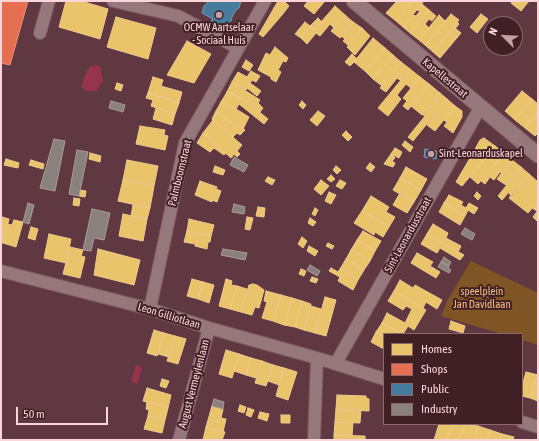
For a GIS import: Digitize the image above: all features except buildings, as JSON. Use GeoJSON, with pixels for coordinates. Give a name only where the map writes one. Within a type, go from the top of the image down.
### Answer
{"type":"FeatureCollection","features":[{"type":"Feature","properties":{"kind":"street"},"geometry":{"type":"LineString","coordinates":[[40,33],[49,1]]}},
{"type":"Feature","properties":{"kind":"street"},"geometry":{"type":"LineString","coordinates":[[114,1],[178,16],[238,48]]}},
{"type":"Feature","properties":{"kind":"street","name":"Palmboomstraat"},"geometry":{"type":"LineString","coordinates":[[150,309],[185,143],[265,1]]}},
{"type":"Feature","properties":{"kind":"street","name":"Kapellestraat"},"geometry":{"type":"LineString","coordinates":[[354,1],[538,155]]}},
{"type":"Feature","properties":{"kind":"street","name":"Sint-Leonardusstraat"},"geometry":{"type":"LineString","coordinates":[[336,363],[480,108]]}},
{"type":"Feature","properties":{"kind":"street","name":"Leon Gilliotlaan"},"geometry":{"type":"LineString","coordinates":[[1,271],[150,309],[209,328],[336,363],[383,379]]}},
{"type":"Feature","properties":{"kind":"street","name":"August Vermeylenlaan"},"geometry":{"type":"LineString","coordinates":[[179,440],[209,328]]}},
{"type":"Feature","properties":{"kind":"street"},"geometry":{"type":"LineString","coordinates":[[314,440],[318,358]]}},
{"type":"Feature","properties":{"kind":"street"},"geometry":{"type":"LineString","coordinates":[[523,422],[538,427]]}},
{"type":"Feature","properties":{"kind":"green space","name":"speelplein Jan Davidlaan"},"geometry":{"type":"Polygon","coordinates":[[[471,261],[538,293],[538,345],[523,340],[523,333],[499,333],[441,316],[447,301],[471,261]]]}},
{"type":"Feature","properties":{"kind":"shaded area"},"geometry":{"type":"Polygon","coordinates":[[[96,65],[100,66],[103,81],[96,91],[86,91],[81,87],[84,78],[89,67],[96,65]]]}},
{"type":"Feature","properties":{"kind":"shaded area"},"geometry":{"type":"Polygon","coordinates":[[[136,365],[142,367],[137,384],[131,382],[136,365]]]}},
{"type":"Feature","properties":{"kind":"place","name":"OCMW Aartselaar - Sociaal Huis"},"geometry":{"type":"Point","coordinates":[219,15]}},
{"type":"Feature","properties":{"kind":"place","name":"Sint-Leonarduskapel"},"geometry":{"type":"Point","coordinates":[431,154]}}]}
